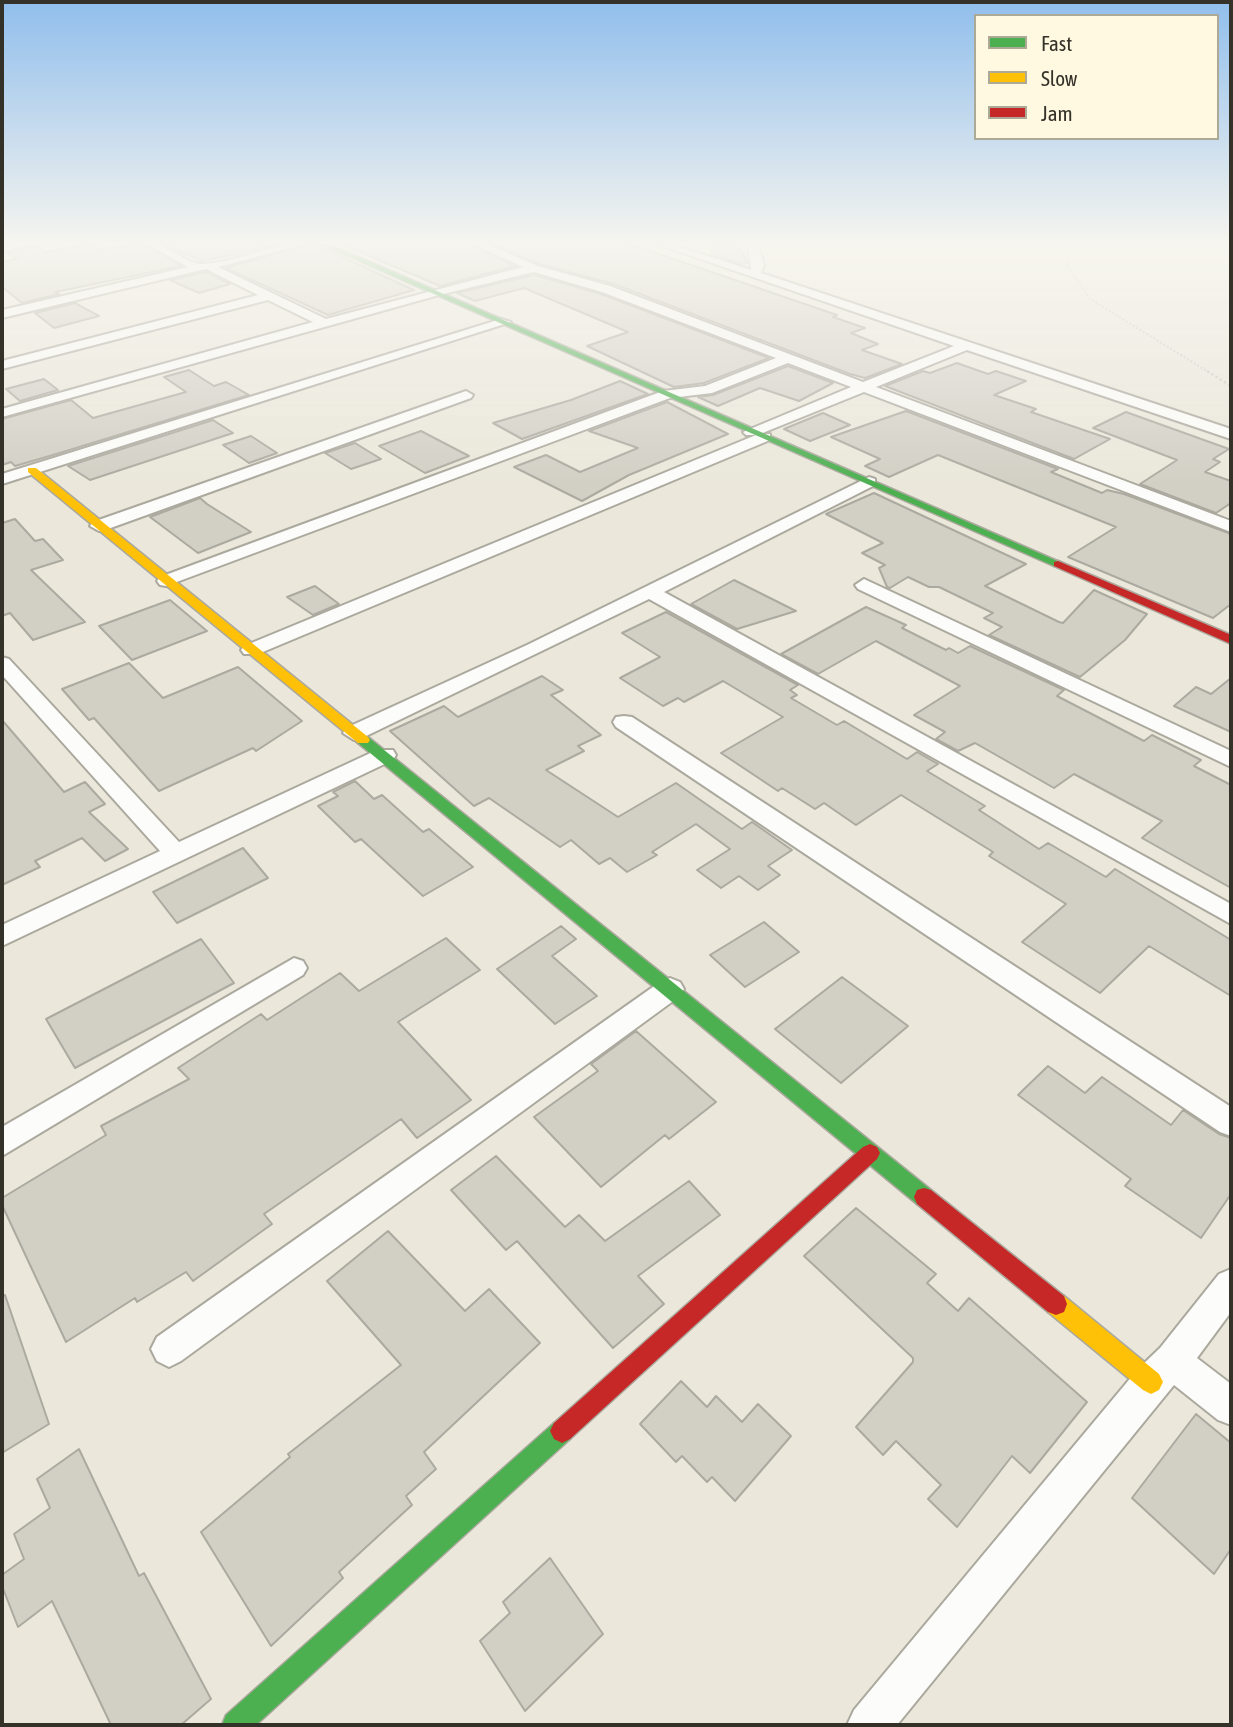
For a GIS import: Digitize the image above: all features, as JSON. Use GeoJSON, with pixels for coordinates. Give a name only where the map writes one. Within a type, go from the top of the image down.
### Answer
{"type":"FeatureCollection","features":[{"type":"Feature","properties":{"kind":"street"},"geometry":{"type":"LineString","coordinates":[[2,365],[158,325]]}},
{"type":"Feature","properties":{"kind":"street"},"geometry":{"type":"LineString","coordinates":[[2,413],[319,325]]}},
{"type":"Feature","properties":{"kind":"street"},"geometry":{"type":"LineString","coordinates":[[2,479],[497,325]]}},
{"type":"Feature","properties":{"kind":"street"},"geometry":{"type":"LineString","coordinates":[[511,325],[1231,640]]}},
{"type":"Feature","properties":{"kind":"street"},"geometry":{"type":"LineString","coordinates":[[698,325],[1231,527]]}},
{"type":"Feature","properties":{"kind":"street"},"geometry":{"type":"LineString","coordinates":[[902,325],[1231,435]]}},
{"type":"Feature","properties":{"kind":"street"},"geometry":{"type":"LineString","coordinates":[[251,650],[758,434],[859,387],[966,346]]}},
{"type":"Feature","properties":{"kind":"street"},"geometry":{"type":"LineString","coordinates":[[166,581],[668,394],[707,390],[787,359]]}},
{"type":"Feature","properties":{"kind":"street"},"geometry":{"type":"LineString","coordinates":[[99,526],[466,395]]}},
{"type":"Feature","properties":{"kind":"street"},"geometry":{"type":"LineString","coordinates":[[32,470],[870,1153],[1162,1372],[1231,1407]]}},
{"type":"Feature","properties":{"kind":"street"},"geometry":{"type":"LineString","coordinates":[[354,733],[534,649],[869,482]]}},
{"type":"Feature","properties":{"kind":"street"},"geometry":{"type":"LineString","coordinates":[[864,585],[1231,760]]}},
{"type":"Feature","properties":{"kind":"street"},"geometry":{"type":"LineString","coordinates":[[649,591],[1231,915]]}},
{"type":"Feature","properties":{"kind":"street"},"geometry":{"type":"LineString","coordinates":[[2,663],[176,854]]}},
{"type":"Feature","properties":{"kind":"street"},"geometry":{"type":"LineString","coordinates":[[624,722],[1231,1123]]}},
{"type":"Feature","properties":{"kind":"street"},"geometry":{"type":"LineString","coordinates":[[2,936],[385,755]]}},
{"type":"Feature","properties":{"kind":"street"},"geometry":{"type":"LineString","coordinates":[[2,1143],[295,968]]}},
{"type":"Feature","properties":{"kind":"street"},"geometry":{"type":"LineString","coordinates":[[169,1349],[670,989]]}},
{"type":"Feature","properties":{"kind":"street"},"geometry":{"type":"LineString","coordinates":[[236,1725],[870,1153]]}},
{"type":"Feature","properties":{"kind":"street"},"geometry":{"type":"LineString","coordinates":[[869,1725],[1231,1285]]}},
{"type":"Feature","properties":{"kind":"path"},"geometry":{"type":"LineString","coordinates":[[1131,325],[1231,386]]}},
{"type":"Feature","properties":{"kind":"building"},"geometry":{"type":"Polygon","coordinates":[[[610,325],[681,325],[769,358],[704,383],[674,387],[587,346],[628,332],[610,325]]]}},
{"type":"Feature","properties":{"kind":"building"},"geometry":{"type":"Polygon","coordinates":[[[720,325],[855,325],[865,328],[851,333],[878,344],[862,350],[902,364],[865,378],[720,325]]]}},
{"type":"Feature","properties":{"kind":"building"},"geometry":{"type":"Polygon","coordinates":[[[957,363],[988,374],[996,371],[1026,381],[994,395],[1036,409],[1031,412],[1110,439],[1074,459],[885,386],[923,371],[930,373],[957,363]]]}},
{"type":"Feature","properties":{"kind":"building"},"geometry":{"type":"Polygon","coordinates":[[[788,366],[833,383],[799,401],[760,388],[718,406],[698,397],[713,395],[788,366]]]}},
{"type":"Feature","properties":{"kind":"building"},"geometry":{"type":"Polygon","coordinates":[[[189,370],[214,386],[226,382],[249,395],[15,466],[11,462],[2,465],[2,419],[71,400],[93,418],[186,392],[164,377],[189,370]]]}},
{"type":"Feature","properties":{"kind":"building"},"geometry":{"type":"Polygon","coordinates":[[[44,379],[58,390],[20,401],[6,389],[44,379]]]}},
{"type":"Feature","properties":{"kind":"building"},"geometry":{"type":"Polygon","coordinates":[[[620,381],[648,394],[522,439],[493,423],[571,400],[620,381]]]}},
{"type":"Feature","properties":{"kind":"building"},"geometry":{"type":"Polygon","coordinates":[[[667,402],[728,434],[629,475],[582,501],[514,467],[546,455],[580,472],[638,448],[589,431],[667,402]]]}},
{"type":"Feature","properties":{"kind":"building"},"geometry":{"type":"Polygon","coordinates":[[[906,411],[1058,469],[1051,472],[1102,493],[1107,490],[1124,494],[1231,534],[1231,604],[1213,618],[1068,557],[1116,527],[938,455],[889,477],[865,466],[880,459],[831,437],[906,411]]]}},
{"type":"Feature","properties":{"kind":"building"},"geometry":{"type":"Polygon","coordinates":[[[1126,412],[1229,449],[1213,459],[1220,462],[1205,472],[1231,481],[1231,503],[1216,513],[1140,484],[1177,460],[1093,428],[1126,412]]]}},
{"type":"Feature","properties":{"kind":"building"},"geometry":{"type":"Polygon","coordinates":[[[823,413],[850,425],[810,441],[784,429],[823,413]]]}},
{"type":"Feature","properties":{"kind":"building"},"geometry":{"type":"Polygon","coordinates":[[[213,420],[233,433],[90,480],[68,466],[213,420]]]}},
{"type":"Feature","properties":{"kind":"building"},"geometry":{"type":"Polygon","coordinates":[[[421,431],[469,456],[425,473],[379,446],[421,431]]]}},
{"type":"Feature","properties":{"kind":"building"},"geometry":{"type":"Polygon","coordinates":[[[251,436],[277,453],[249,463],[223,445],[251,436]]]}},
{"type":"Feature","properties":{"kind":"building"},"geometry":{"type":"Polygon","coordinates":[[[355,443],[381,459],[351,469],[325,453],[355,443]]]}},
{"type":"Feature","properties":{"kind":"building"},"geometry":{"type":"Polygon","coordinates":[[[874,493],[1026,564],[985,586],[1059,622],[1063,623],[1094,590],[1147,614],[1125,640],[1080,677],[989,635],[1002,627],[984,618],[993,613],[939,587],[929,587],[908,577],[890,588],[887,587],[879,568],[885,565],[862,553],[883,543],[826,514],[874,493]]]}},
{"type":"Feature","properties":{"kind":"building"},"geometry":{"type":"Polygon","coordinates":[[[200,498],[251,532],[198,553],[150,517],[200,498]]]}},
{"type":"Feature","properties":{"kind":"building"},"geometry":{"type":"Polygon","coordinates":[[[15,519],[35,541],[43,539],[63,560],[31,570],[85,622],[33,640],[10,613],[2,616],[2,523],[15,519]]]}},
{"type":"Feature","properties":{"kind":"building"},"geometry":{"type":"Polygon","coordinates":[[[734,580],[796,611],[737,629],[691,604],[734,580]]]}},
{"type":"Feature","properties":{"kind":"building"},"geometry":{"type":"Polygon","coordinates":[[[315,586],[339,604],[313,615],[287,597],[315,586]]]}},
{"type":"Feature","properties":{"kind":"building"},"geometry":{"type":"Polygon","coordinates":[[[170,600],[207,631],[132,660],[99,626],[170,600]]]}},
{"type":"Feature","properties":{"kind":"building"},"geometry":{"type":"Polygon","coordinates":[[[866,607],[906,625],[902,628],[946,650],[949,648],[958,653],[970,646],[1064,690],[1057,696],[1144,741],[1152,735],[1201,760],[1194,766],[1231,785],[1231,888],[1142,838],[1162,821],[1074,774],[1054,788],[975,743],[958,751],[936,739],[945,732],[914,715],[960,686],[876,641],[818,674],[781,654],[866,607]]]}},
{"type":"Feature","properties":{"kind":"building"},"geometry":{"type":"Polygon","coordinates":[[[666,612],[798,685],[790,690],[797,695],[791,698],[837,725],[844,721],[907,759],[917,752],[938,764],[927,771],[985,806],[979,810],[1039,849],[1048,843],[1106,877],[1115,869],[1231,940],[1231,996],[1149,946],[1100,993],[1022,942],[1066,904],[989,856],[993,852],[901,795],[856,825],[824,803],[815,809],[782,788],[778,791],[721,753],[783,717],[723,681],[684,702],[678,698],[663,706],[620,678],[660,657],[622,633],[666,612]]]}},
{"type":"Feature","properties":{"kind":"building"},"geometry":{"type":"Polygon","coordinates":[[[129,663],[163,698],[238,667],[302,721],[256,751],[253,748],[159,791],[94,718],[89,720],[62,689],[129,663]]]}},
{"type":"Feature","properties":{"kind":"building"},"geometry":{"type":"Polygon","coordinates":[[[542,676],[563,690],[551,695],[601,735],[578,746],[584,751],[546,770],[618,817],[676,783],[742,829],[752,822],[792,850],[768,866],[780,875],[758,890],[739,876],[721,888],[697,870],[730,849],[696,824],[652,852],[657,855],[627,872],[610,858],[599,864],[571,840],[560,847],[489,798],[474,806],[390,731],[444,706],[458,717],[542,676]]]}},
{"type":"Feature","properties":{"kind":"building"},"geometry":{"type":"Polygon","coordinates":[[[1231,678],[1231,732],[1174,706],[1196,687],[1211,694],[1231,678]]]}},
{"type":"Feature","properties":{"kind":"building"},"geometry":{"type":"Polygon","coordinates":[[[2,720],[64,792],[85,782],[105,804],[89,812],[128,849],[105,861],[82,838],[35,861],[40,867],[2,885],[2,720]]]}},
{"type":"Feature","properties":{"kind":"building"},"geometry":{"type":"Polygon","coordinates":[[[355,781],[374,799],[382,795],[423,832],[429,829],[473,867],[423,896],[361,839],[355,842],[318,806],[338,796],[333,792],[355,781]]]}},
{"type":"Feature","properties":{"kind":"building"},"geometry":{"type":"Polygon","coordinates":[[[243,848],[268,878],[177,923],[153,892],[243,848]]]}},
{"type":"Feature","properties":{"kind":"building"},"geometry":{"type":"Polygon","coordinates":[[[764,922],[799,952],[745,987],[710,955],[764,922]]]}},
{"type":"Feature","properties":{"kind":"building"},"geometry":{"type":"Polygon","coordinates":[[[561,926],[576,939],[552,956],[597,996],[555,1024],[497,969],[561,926]]]}},
{"type":"Feature","properties":{"kind":"building"},"geometry":{"type":"Polygon","coordinates":[[[446,938],[480,970],[398,1022],[471,1100],[417,1138],[401,1119],[264,1214],[272,1224],[193,1281],[186,1272],[137,1302],[135,1298],[66,1342],[2,1205],[2,1198],[106,1135],[101,1126],[189,1079],[178,1068],[261,1014],[267,1020],[340,973],[359,991],[446,938]]]}},
{"type":"Feature","properties":{"kind":"building"},"geometry":{"type":"Polygon","coordinates":[[[201,939],[234,983],[75,1068],[46,1019],[201,939]]]}},
{"type":"Feature","properties":{"kind":"building"},"geometry":{"type":"Polygon","coordinates":[[[842,977],[908,1026],[841,1083],[775,1029],[842,977]]]}},
{"type":"Feature","properties":{"kind":"building"},"geometry":{"type":"Polygon","coordinates":[[[636,1031],[716,1102],[669,1139],[665,1135],[601,1187],[534,1117],[598,1071],[591,1064],[636,1031]]]}},
{"type":"Feature","properties":{"kind":"building"},"geometry":{"type":"Polygon","coordinates":[[[1048,1066],[1085,1093],[1102,1077],[1171,1125],[1183,1110],[1219,1134],[1231,1138],[1231,1194],[1201,1238],[1125,1186],[1131,1179],[1018,1095],[1048,1066]]]}},
{"type":"Feature","properties":{"kind":"building"},"geometry":{"type":"Polygon","coordinates":[[[496,1156],[565,1227],[579,1215],[605,1241],[689,1181],[720,1215],[638,1276],[664,1304],[613,1348],[517,1241],[506,1250],[451,1190],[496,1156]]]}},
{"type":"Feature","properties":{"kind":"building"},"geometry":{"type":"Polygon","coordinates":[[[856,1208],[936,1274],[927,1283],[958,1311],[969,1298],[1087,1402],[1030,1473],[1012,1456],[957,1527],[928,1499],[941,1485],[896,1441],[883,1455],[856,1427],[913,1362],[913,1358],[804,1256],[856,1208]]]}},
{"type":"Feature","properties":{"kind":"building"},"geometry":{"type":"Polygon","coordinates":[[[388,1231],[465,1311],[489,1289],[540,1343],[424,1452],[436,1469],[406,1496],[412,1505],[339,1572],[343,1578],[271,1646],[201,1532],[290,1457],[288,1454],[401,1365],[327,1281],[388,1231]]]}},
{"type":"Feature","properties":{"kind":"building"},"geometry":{"type":"Polygon","coordinates":[[[5,1295],[49,1424],[2,1453],[2,1296],[5,1295]]]}},
{"type":"Feature","properties":{"kind":"building"},"geometry":{"type":"Polygon","coordinates":[[[681,1381],[707,1407],[716,1396],[742,1422],[758,1404],[791,1436],[735,1501],[712,1477],[707,1482],[682,1456],[676,1462],[640,1424],[681,1381]]]}},
{"type":"Feature","properties":{"kind":"building"},"geometry":{"type":"Polygon","coordinates":[[[1196,1414],[1231,1443],[1231,1549],[1214,1574],[1132,1498],[1196,1414]]]}},
{"type":"Feature","properties":{"kind":"building"},"geometry":{"type":"Polygon","coordinates":[[[79,1449],[139,1576],[144,1573],[211,1699],[181,1725],[111,1725],[52,1601],[18,1627],[2,1586],[2,1575],[24,1559],[14,1534],[50,1508],[37,1479],[79,1449]]]}},
{"type":"Feature","properties":{"kind":"building"},"geometry":{"type":"Polygon","coordinates":[[[550,1558],[603,1634],[525,1711],[480,1641],[510,1613],[503,1602],[550,1558]]]}},
{"type":"Feature","properties":{"kind":"traffic: fast"},"geometry":{"type":"LineString","coordinates":[[509,325],[1058,564]]}},
{"type":"Feature","properties":{"kind":"traffic: fast"},"geometry":{"type":"LineString","coordinates":[[363,740],[924,1197]]}},
{"type":"Feature","properties":{"kind":"traffic: fast"},"geometry":{"type":"LineString","coordinates":[[236,1725],[562,1431]]}},
{"type":"Feature","properties":{"kind":"traffic: slow"},"geometry":{"type":"LineString","coordinates":[[32,470],[363,740]]}},
{"type":"Feature","properties":{"kind":"traffic: slow"},"geometry":{"type":"LineString","coordinates":[[1056,1304],[1151,1382]]}},
{"type":"Feature","properties":{"kind":"traffic: jam"},"geometry":{"type":"LineString","coordinates":[[1058,564],[1231,640]]}},
{"type":"Feature","properties":{"kind":"traffic: jam"},"geometry":{"type":"LineString","coordinates":[[562,1431],[870,1153]]}},
{"type":"Feature","properties":{"kind":"traffic: jam"},"geometry":{"type":"LineString","coordinates":[[924,1197],[1056,1304]]}}]}
